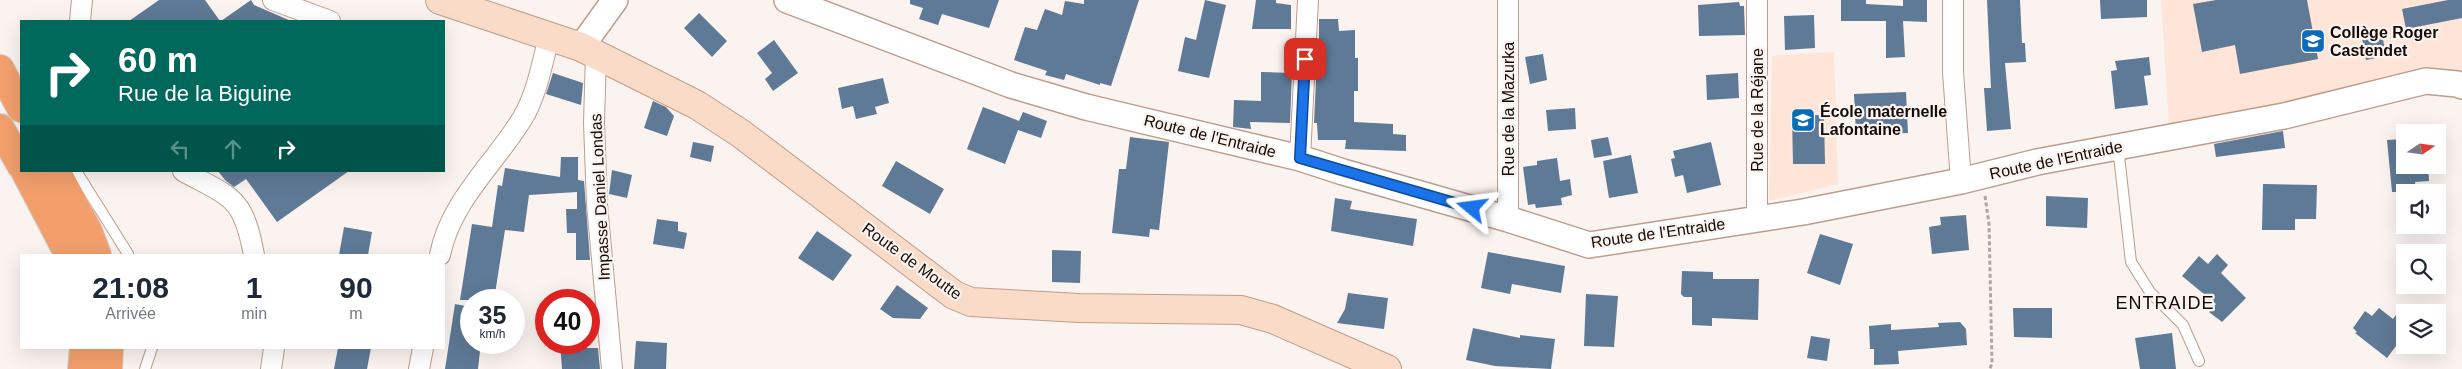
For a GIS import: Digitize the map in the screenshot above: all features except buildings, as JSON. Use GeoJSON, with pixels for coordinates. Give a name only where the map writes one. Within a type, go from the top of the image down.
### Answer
{"type":"FeatureCollection","features":[{"type":"Feature","properties":{"kind":"highway"},"geometry":{"type":"LineString","coordinates":[[0,69],[20,106]]}},
{"type":"Feature","properties":{"kind":"highway"},"geometry":{"type":"LineString","coordinates":[[0,128],[20,163]]}},
{"type":"Feature","properties":{"kind":"highway"},"geometry":{"type":"LineString","coordinates":[[26,172],[68,254]]}},
{"type":"Feature","properties":{"kind":"highway"},"geometry":{"type":"LineString","coordinates":[[57,172],[88,231],[97,254]]}},
{"type":"Feature","properties":{"kind":"highway"},"geometry":{"type":"LineString","coordinates":[[82,369],[84,349]]}},
{"type":"Feature","properties":{"kind":"highway"},"geometry":{"type":"LineString","coordinates":[[108,369],[109,349]]}},
{"type":"Feature","properties":{"kind":"main road","name":"Route de Moutte"},"geometry":{"type":"LineString","coordinates":[[440,0],[589,51],[670,90],[740,133],[954,294],[971,302],[1079,308],[1241,310],[1273,319],[1387,369]]}},
{"type":"Feature","properties":{"kind":"street"},"geometry":{"type":"LineString","coordinates":[[80,20],[82,0]]}},
{"type":"Feature","properties":{"kind":"street"},"geometry":{"type":"LineString","coordinates":[[273,0],[327,20]]}},
{"type":"Feature","properties":{"kind":"street"},"geometry":{"type":"LineString","coordinates":[[589,51],[615,0]]}},
{"type":"Feature","properties":{"kind":"street","name":"Route de l'Entraide"},"geometry":{"type":"LineString","coordinates":[[787,0],[1011,85],[1086,107],[1300,158],[1508,219],[1589,245],[1757,219],[1971,178],[2037,162],[2284,116],[2426,81],[2457,84],[2457,80]]}},
{"type":"Feature","properties":{"kind":"street"},"geometry":{"type":"LineString","coordinates":[[1300,158],[1308,0]]}},
{"type":"Feature","properties":{"kind":"street","name":"Rue de la Mazurka"},"geometry":{"type":"LineString","coordinates":[[1508,0],[1508,219]]}},
{"type":"Feature","properties":{"kind":"street","name":"Rue de la Réjane"},"geometry":{"type":"LineString","coordinates":[[1757,0],[1757,219]]}},
{"type":"Feature","properties":{"kind":"street"},"geometry":{"type":"LineString","coordinates":[[1953,0],[1953,72],[1971,178]]}},
{"type":"Feature","properties":{"kind":"street"},"geometry":{"type":"LineString","coordinates":[[440,254],[450,225],[473,186],[523,118],[541,70],[549,36]]}},
{"type":"Feature","properties":{"kind":"street","name":"Impasse Daniel Londas"},"geometry":{"type":"LineString","coordinates":[[589,51],[597,204],[612,369]]}},
{"type":"Feature","properties":{"kind":"street"},"geometry":{"type":"LineString","coordinates":[[186,172],[223,191],[239,206],[250,232],[254,254]]}},
{"type":"Feature","properties":{"kind":"street"},"geometry":{"type":"LineString","coordinates":[[271,369],[274,349]]}},
{"type":"Feature","properties":{"kind":"street"},"geometry":{"type":"LineString","coordinates":[[419,369],[423,349]]}},
{"type":"Feature","properties":{"kind":"lane"},"geometry":{"type":"LineString","coordinates":[[2118,148],[2131,262],[2150,292],[2183,325],[2199,361]]}},
{"type":"Feature","properties":{"kind":"lane"},"geometry":{"type":"LineString","coordinates":[[77,172],[128,254]]}},
{"type":"Feature","properties":{"kind":"lane"},"geometry":{"type":"LineString","coordinates":[[145,369],[152,349]]}},
{"type":"Feature","properties":{"kind":"path"},"geometry":{"type":"LineString","coordinates":[[1971,178],[1989,224],[1992,363],[1990,369]]}},
{"type":"Feature","properties":{"kind":"shaded area","name":"Collège Roger Castendet"},"geometry":{"type":"Polygon","coordinates":[[[2161,0],[2462,0],[2462,98],[2425,81],[2170,138],[2161,0]]]}},
{"type":"Feature","properties":{"kind":"shaded area","name":"École maternelle Lafontaine"},"geometry":{"type":"Polygon","coordinates":[[[1834,52],[1838,184],[1769,201],[1772,56],[1834,52]]]}},
{"type":"Feature","properties":{"kind":"place","name":"Collège Roger Castendet"},"geometry":{"type":"Point","coordinates":[2313,41]}},
{"type":"Feature","properties":{"kind":"place","name":"École maternelle Lafontaine"},"geometry":{"type":"Point","coordinates":[1803,120]}},
{"type":"Feature","properties":{"kind":"district","name":"ENTRAIDE"},"geometry":{"type":"Point","coordinates":[2165,303]}},
{"type":"Feature","properties":{"kind":"route"},"geometry":{"type":"LineString","coordinates":[[1305,59],[1300,158],[1472,208]]}}]}
